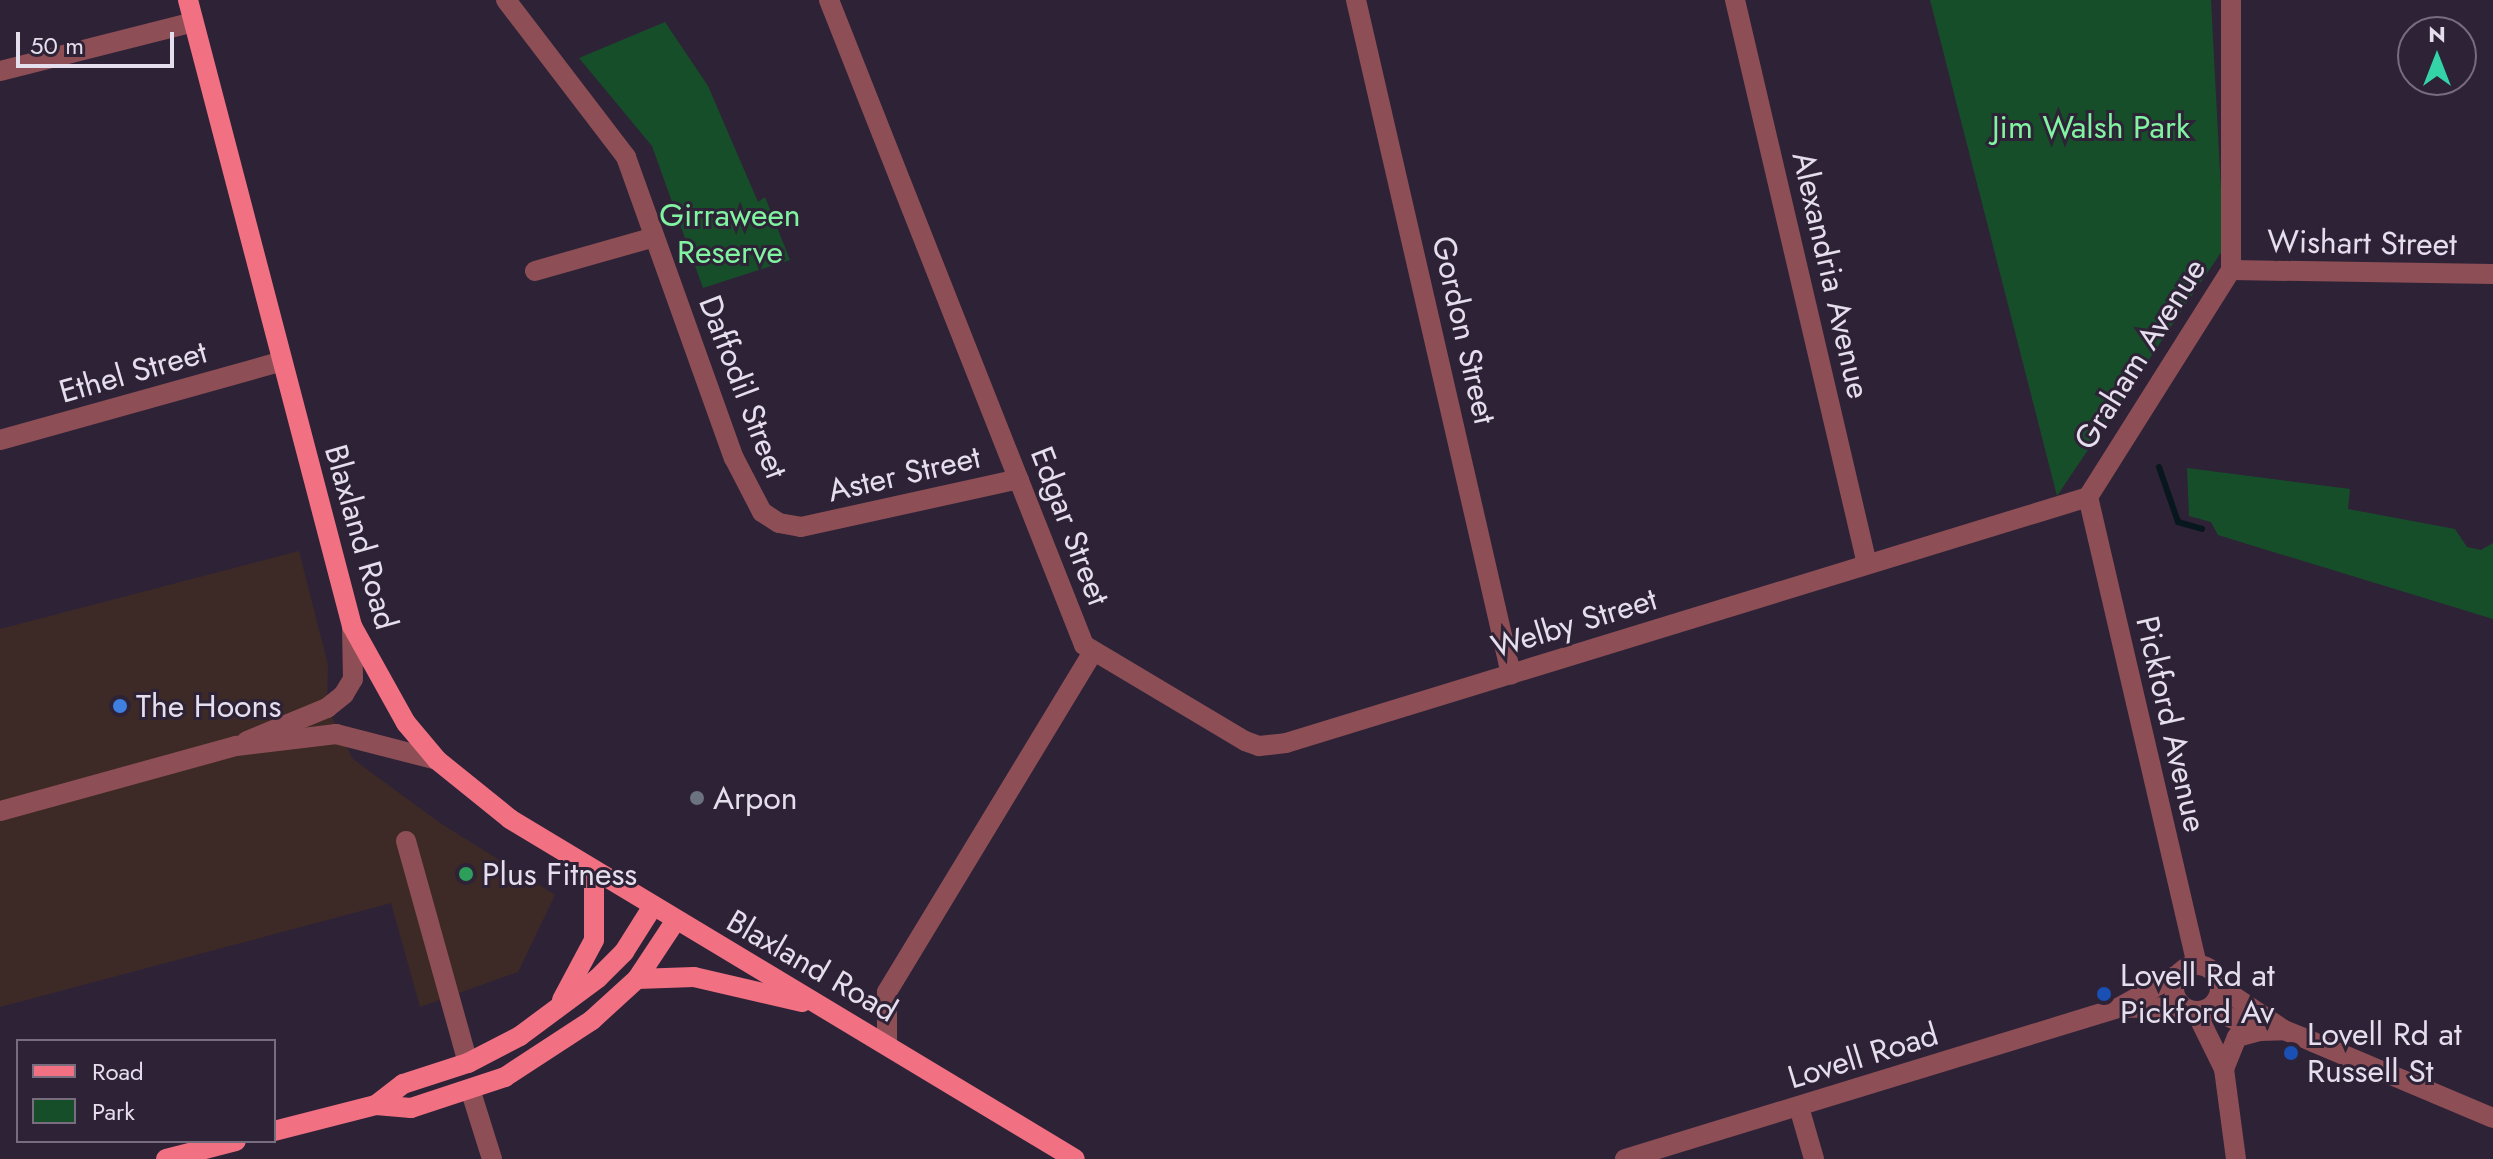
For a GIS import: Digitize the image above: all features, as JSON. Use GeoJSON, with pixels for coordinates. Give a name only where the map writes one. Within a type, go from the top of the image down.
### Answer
{"type":"FeatureCollection","features":[{"type":"Feature","properties":{"kind":"main road","name":"Blaxland Road"},"geometry":{"type":"LineString","coordinates":[[188,0],[352,626],[385,693],[437,760],[510,819],[1075,1159]]}},
{"type":"Feature","properties":{"kind":"main road"},"geometry":{"type":"LineString","coordinates":[[558,1007],[594,940],[594,870]]}},
{"type":"Feature","properties":{"kind":"main road"},"geometry":{"type":"LineString","coordinates":[[376,1105],[403,1084],[468,1063],[558,1007],[624,952],[653,906]]}},
{"type":"Feature","properties":{"kind":"main road"},"geometry":{"type":"LineString","coordinates":[[276,1130],[376,1105],[411,1108],[471,1092],[559,1046],[637,979],[676,920]]}},
{"type":"Feature","properties":{"kind":"main road"},"geometry":{"type":"LineString","coordinates":[[637,979],[694,977],[824,1007]]}},
{"type":"Feature","properties":{"kind":"main road"},"geometry":{"type":"LineString","coordinates":[[166,1159],[228,1143]]}},
{"type":"Feature","properties":{"kind":"street","name":"Daffodil Street"},"geometry":{"type":"LineString","coordinates":[[506,0],[626,157],[745,487],[762,512],[779,523],[801,527]]}},
{"type":"Feature","properties":{"kind":"street","name":"Edgar Street"},"geometry":{"type":"LineString","coordinates":[[829,0],[1084,645],[1093,652],[887,992],[887,1045]]}},
{"type":"Feature","properties":{"kind":"street","name":"Gordon Street"},"geometry":{"type":"LineString","coordinates":[[1356,0],[1511,674]]}},
{"type":"Feature","properties":{"kind":"street","name":"Alexandria Avenue"},"geometry":{"type":"LineString","coordinates":[[1735,0],[1867,564]]}},
{"type":"Feature","properties":{"kind":"street","name":"Graham Avenue"},"geometry":{"type":"LineString","coordinates":[[2088,497],[2231,270],[2231,0]]}},
{"type":"Feature","properties":{"kind":"street"},"geometry":{"type":"LineString","coordinates":[[0,71],[193,22]]}},
{"type":"Feature","properties":{"kind":"street"},"geometry":{"type":"LineString","coordinates":[[535,271],[654,237]]}},
{"type":"Feature","properties":{"kind":"street","name":"Wishart Street"},"geometry":{"type":"LineString","coordinates":[[2231,270],[2493,274]]}},
{"type":"Feature","properties":{"kind":"street","name":"Ethel Street"},"geometry":{"type":"LineString","coordinates":[[0,440],[282,361]]}},
{"type":"Feature","properties":{"kind":"street","name":"Aster Street"},"geometry":{"type":"LineString","coordinates":[[801,527],[1019,479]]}},
{"type":"Feature","properties":{"kind":"street","name":"Welby Street"},"geometry":{"type":"LineString","coordinates":[[1093,652],[1259,746],[1286,743],[2088,497]]}},
{"type":"Feature","properties":{"kind":"street","name":"Pickford Avenue"},"geometry":{"type":"LineString","coordinates":[[2088,497],[2197,965]]}},
{"type":"Feature","properties":{"kind":"street"},"geometry":{"type":"LineString","coordinates":[[0,811],[236,746],[327,708],[344,694],[353,679],[352,626]]}},
{"type":"Feature","properties":{"kind":"street"},"geometry":{"type":"LineString","coordinates":[[236,746],[336,734],[437,760]]}},
{"type":"Feature","properties":{"kind":"street"},"geometry":{"type":"LineString","coordinates":[[406,841],[468,1063]]}},
{"type":"Feature","properties":{"kind":"street"},"geometry":{"type":"LineString","coordinates":[[2196,1009],[2220,987],[2212,970],[2197,965],[2177,975],[2173,989],[2196,1009],[2224,1069],[2236,1159]]}},
{"type":"Feature","properties":{"kind":"street","name":"Lovell Road"},"geometry":{"type":"LineString","coordinates":[[1625,1159],[2118,1008],[2177,975]]}},
{"type":"Feature","properties":{"kind":"street","name":"Lovell Road"},"geometry":{"type":"LineString","coordinates":[[2220,987],[2284,1030],[2493,1118]]}},
{"type":"Feature","properties":{"kind":"street","name":"Lovell Road"},"geometry":{"type":"LineString","coordinates":[[2118,1008],[2196,1009],[2260,1031],[2284,1030]]}},
{"type":"Feature","properties":{"kind":"street"},"geometry":{"type":"LineString","coordinates":[[2224,1069],[2237,1037],[2260,1031]]}},
{"type":"Feature","properties":{"kind":"street"},"geometry":{"type":"LineString","coordinates":[[471,1092],[492,1159]]}},
{"type":"Feature","properties":{"kind":"street"},"geometry":{"type":"LineString","coordinates":[[1799,1107],[1814,1159]]}},
{"type":"Feature","properties":{"kind":"shaded area"},"geometry":{"type":"Polygon","coordinates":[[[299,551],[328,665],[327,708],[353,759],[440,823],[555,895],[518,972],[420,1007],[391,903],[0,1007],[0,629],[299,551]]]}},
{"type":"Feature","properties":{"kind":"green space","name":"Jim Walsh Park"},"geometry":{"type":"Polygon","coordinates":[[[1930,0],[2211,0],[2224,248],[2057,496],[1930,0]]]}},
{"type":"Feature","properties":{"kind":"green space","name":"Girraween Reserve"},"geometry":{"type":"Polygon","coordinates":[[[665,22],[708,86],[758,202],[765,197],[790,260],[703,288],[652,146],[579,58],[665,22]]]}},
{"type":"Feature","properties":{"kind":"green space"},"geometry":{"type":"Polygon","coordinates":[[[2187,468],[2350,489],[2348,509],[2455,529],[2467,547],[2481,550],[2493,543],[2493,619],[2218,535],[2211,522],[2189,516],[2187,468]]]}},
{"type":"Feature","properties":{"kind":"waterway"},"geometry":{"type":"LineString","coordinates":[[2159,467],[2178,522],[2202,529]]}},
{"type":"Feature","properties":{"kind":"place","name":"The Hoons"},"geometry":{"type":"Point","coordinates":[120,706]}},
{"type":"Feature","properties":{"kind":"place","name":"Arpon"},"geometry":{"type":"Point","coordinates":[697,798]}},
{"type":"Feature","properties":{"kind":"place","name":"Plus Fitness"},"geometry":{"type":"Point","coordinates":[466,874]}},
{"type":"Feature","properties":{"kind":"place","name":"Lovell Rd at Pickford Av"},"geometry":{"type":"Point","coordinates":[2104,994]}},
{"type":"Feature","properties":{"kind":"place","name":"Lovell Rd at Russell St"},"geometry":{"type":"Point","coordinates":[2291,1053]}}]}
